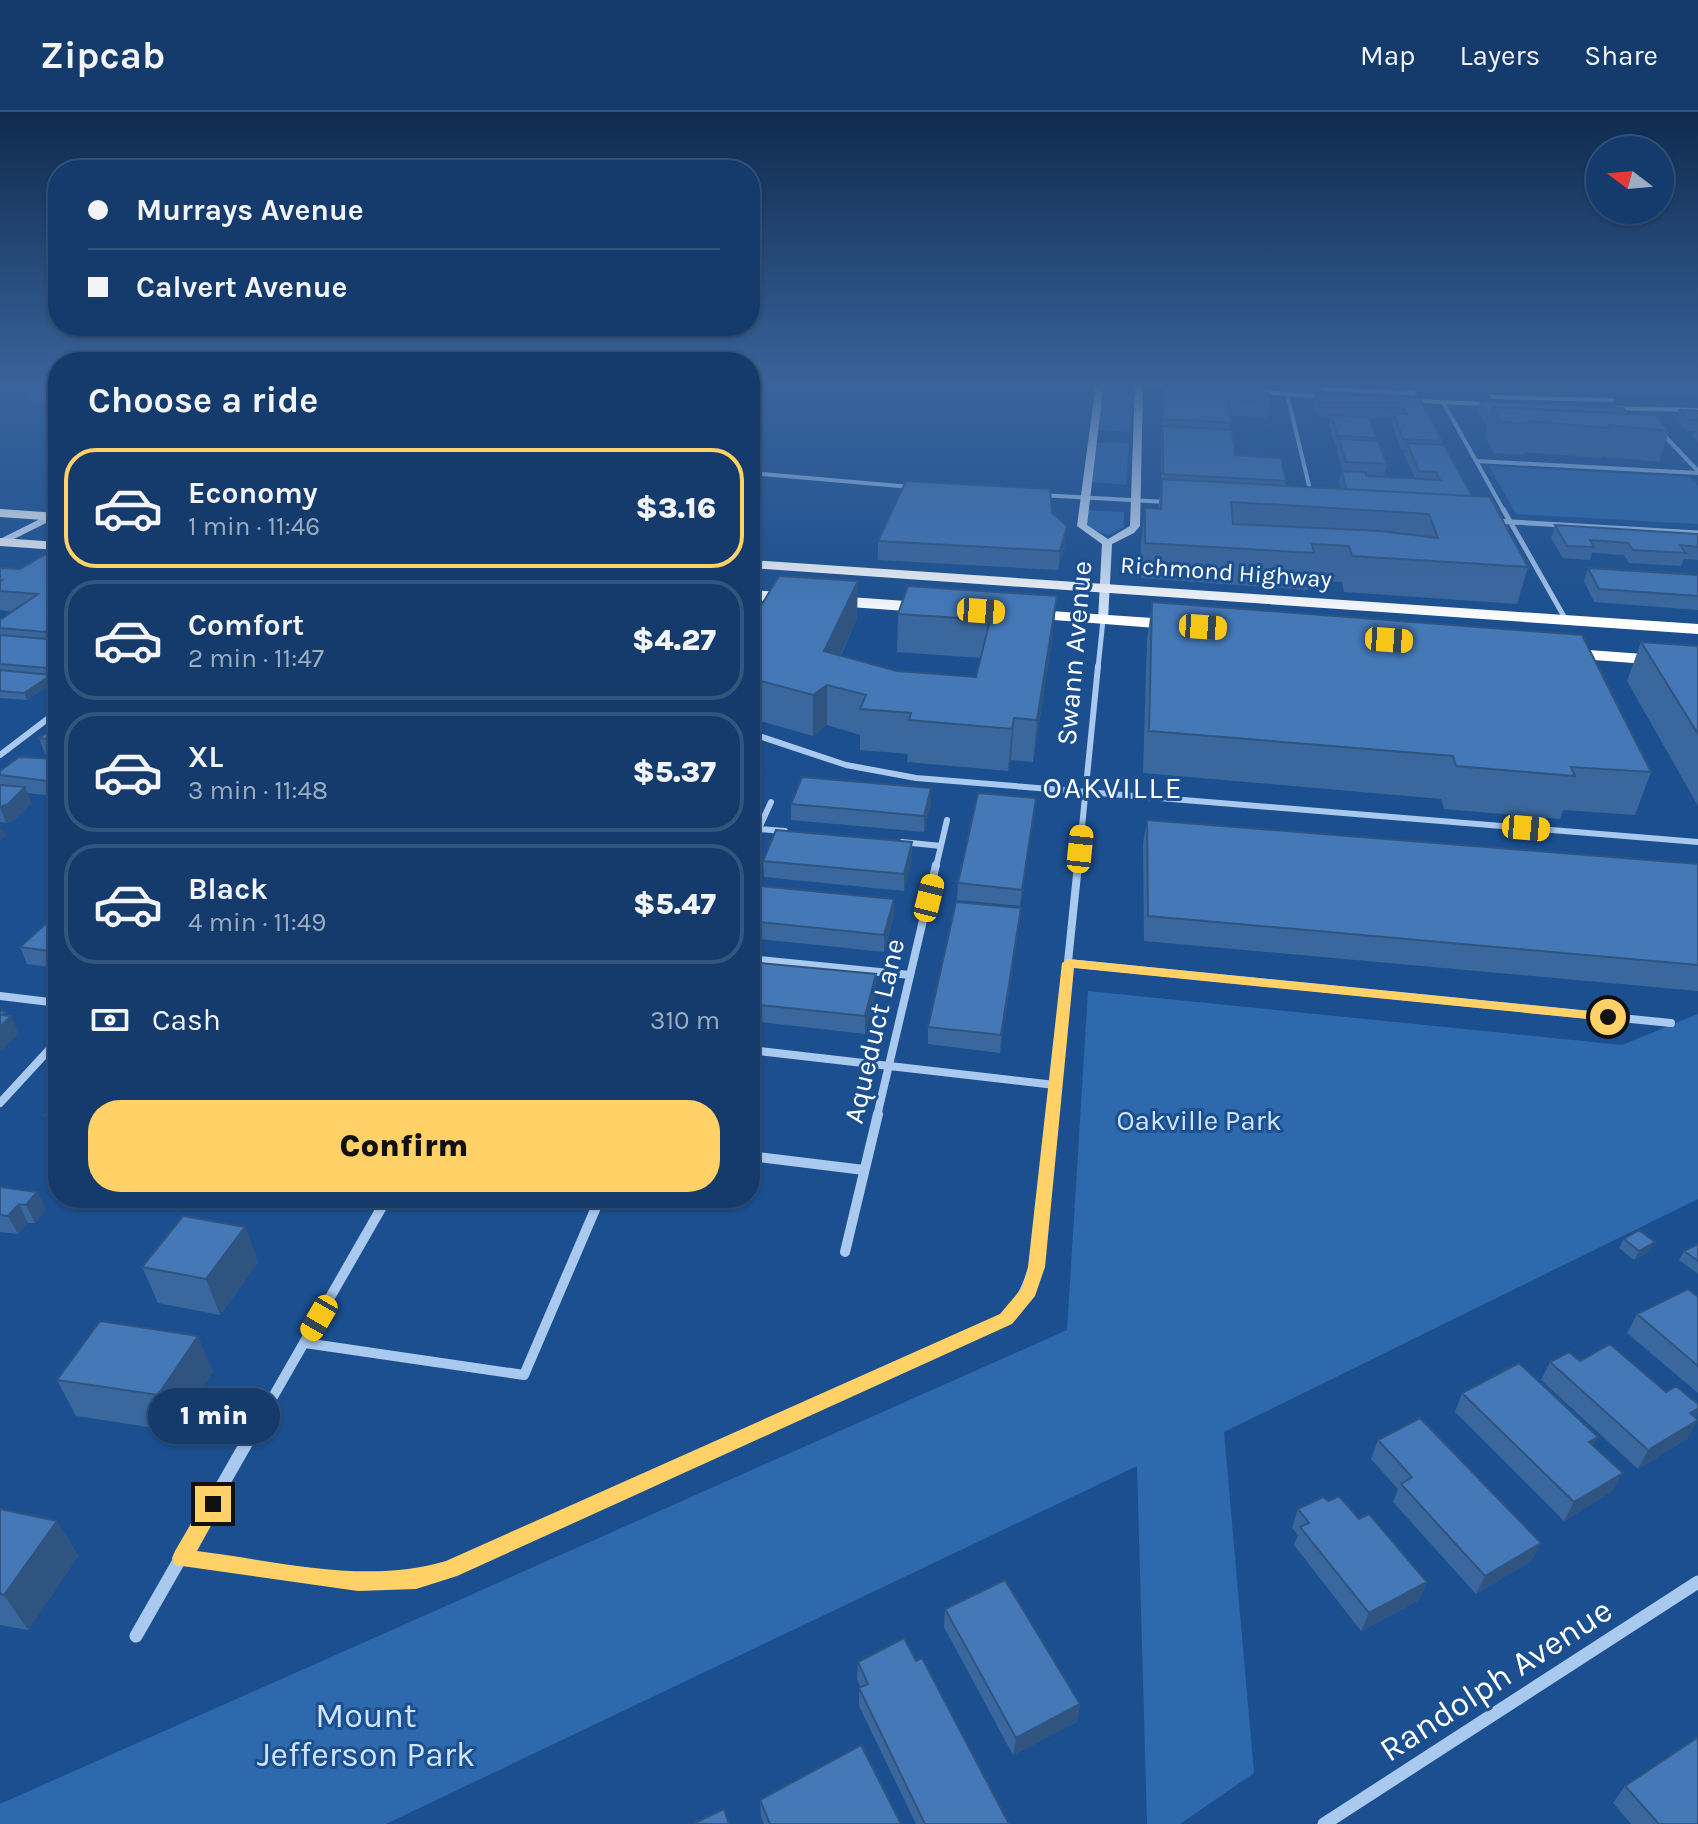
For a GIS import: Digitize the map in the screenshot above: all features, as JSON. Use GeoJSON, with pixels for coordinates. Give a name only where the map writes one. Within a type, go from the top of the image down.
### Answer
{"type":"FeatureCollection","features":[{"type":"Feature","properties":{"kind":"highway"},"geometry":{"type":"LineString","coordinates":[[0,513],[48,516]]}},
{"type":"Feature","properties":{"kind":"highway"},"geometry":{"type":"LineString","coordinates":[[1,542],[48,545]]}},
{"type":"Feature","properties":{"kind":"highway","name":"Richmond Highway"},"geometry":{"type":"LineString","coordinates":[[760,565],[1698,629]]}},
{"type":"Feature","properties":{"kind":"highway"},"geometry":{"type":"LineString","coordinates":[[760,596],[959,610]]}},
{"type":"Feature","properties":{"kind":"highway","name":"Richmond Highway"},"geometry":{"type":"LineString","coordinates":[[1004,613],[1205,627]]}},
{"type":"Feature","properties":{"kind":"highway"},"geometry":{"type":"LineString","coordinates":[[1539,651],[1698,663]]}},
{"type":"Feature","properties":{"kind":"street","name":"Swann Avenue"},"geometry":{"type":"LineString","coordinates":[[1089,464],[1082,526],[1107,543]]}},
{"type":"Feature","properties":{"kind":"street","name":"Swann Avenue"},"geometry":{"type":"LineString","coordinates":[[1107,543],[1134,529],[1136,464]]}},
{"type":"Feature","properties":{"kind":"street"},"geometry":{"type":"LineString","coordinates":[[1304,464],[1313,502]]}},
{"type":"Feature","properties":{"kind":"street"},"geometry":{"type":"LineString","coordinates":[[1479,464],[1566,620]]}},
{"type":"Feature","properties":{"kind":"street"},"geometry":{"type":"LineString","coordinates":[[1535,464],[1698,472]]}},
{"type":"Feature","properties":{"kind":"street"},"geometry":{"type":"LineString","coordinates":[[760,474],[923,488]]}},
{"type":"Feature","properties":{"kind":"street"},"geometry":{"type":"LineString","coordinates":[[1030,494],[1172,502]]}},
{"type":"Feature","properties":{"kind":"street"},"geometry":{"type":"LineString","coordinates":[[1,542],[48,520]]}},
{"type":"Feature","properties":{"kind":"street"},"geometry":{"type":"LineString","coordinates":[[1487,521],[1698,533]]}},
{"type":"Feature","properties":{"kind":"street","name":"Swann Avenue"},"geometry":{"type":"LineString","coordinates":[[182,1558],[358,1581],[416,1580],[438,1573],[1006,1319],[1029,1291],[1038,1256],[1103,620],[1107,543]]}},
{"type":"Feature","properties":{"kind":"street"},"geometry":{"type":"LineString","coordinates":[[0,755],[48,719]]}},
{"type":"Feature","properties":{"kind":"street"},"geometry":{"type":"LineString","coordinates":[[760,736],[846,765],[892,774],[1698,842]]}},
{"type":"Feature","properties":{"kind":"street"},"geometry":{"type":"LineString","coordinates":[[760,827],[771,802]]}},
{"type":"Feature","properties":{"kind":"street","name":"Aqueduct Lane"},"geometry":{"type":"LineString","coordinates":[[845,1252],[947,820]]}},
{"type":"Feature","properties":{"kind":"street"},"geometry":{"type":"LineString","coordinates":[[760,829],[789,831]]}},
{"type":"Feature","properties":{"kind":"street"},"geometry":{"type":"LineString","coordinates":[[895,842],[941,846]]}},
{"type":"Feature","properties":{"kind":"street"},"geometry":{"type":"LineString","coordinates":[[760,960],[910,975]]}},
{"type":"Feature","properties":{"kind":"street"},"geometry":{"type":"LineString","coordinates":[[1068,963],[1671,1023]]}},
{"type":"Feature","properties":{"kind":"street"},"geometry":{"type":"LineString","coordinates":[[0,996],[48,1002]]}},
{"type":"Feature","properties":{"kind":"street"},"geometry":{"type":"LineString","coordinates":[[0,1103],[48,1051]]}},
{"type":"Feature","properties":{"kind":"street"},"geometry":{"type":"LineString","coordinates":[[760,1051],[1055,1085]]}},
{"type":"Feature","properties":{"kind":"street"},"geometry":{"type":"LineString","coordinates":[[760,1157],[864,1170]]}},
{"type":"Feature","properties":{"kind":"street"},"geometry":{"type":"LineString","coordinates":[[136,1636],[381,1208]]}},
{"type":"Feature","properties":{"kind":"street"},"geometry":{"type":"LineString","coordinates":[[305,1343],[524,1375],[596,1208]]}},
{"type":"Feature","properties":{"kind":"street","name":"Randolph Avenue"},"geometry":{"type":"LineString","coordinates":[[1324,1824],[1698,1582]]}},
{"type":"Feature","properties":{"kind":"green space"},"geometry":{"type":"Polygon","coordinates":[[[1092,464],[1128,464],[1126,485],[1090,482],[1092,464]]]}},
{"type":"Feature","properties":{"kind":"green space"},"geometry":{"type":"Polygon","coordinates":[[[1489,466],[1690,477],[1698,486],[1698,524],[1516,514],[1489,466]]]}},
{"type":"Feature","properties":{"kind":"green space"},"geometry":{"type":"Polygon","coordinates":[[[1086,510],[1124,512],[1124,527],[1109,535],[1086,528],[1086,510]]]}},
{"type":"Feature","properties":{"kind":"green space","name":"Mount Jefferson Park"},"geometry":{"type":"Polygon","coordinates":[[[1088,991],[1622,1045],[1698,1014],[1698,1199],[1224,1432],[1254,1773],[1180,1824],[1147,1824],[1137,1466],[386,1824],[0,1824],[0,1804],[1067,1330],[1088,991]]]}},
{"type":"Feature","properties":{"kind":"building"},"geometry":{"type":"Polygon","coordinates":[[[1163,464],[1282,464],[1286,481],[1163,474],[1163,464]]]}},
{"type":"Feature","properties":{"kind":"building"},"geometry":{"type":"Polygon","coordinates":[[[1416,464],[1454,464],[1472,496],[1346,489],[1342,471],[1365,472],[1367,476],[1440,480],[1436,472],[1419,471],[1416,464]]]}},
{"type":"Feature","properties":{"kind":"building"},"geometry":{"type":"Polygon","coordinates":[[[1162,479],[1490,497],[1528,567],[1352,556],[1349,546],[1312,544],[1314,553],[1145,543],[1145,508],[1161,509],[1162,479]],[[1231,502],[1233,524],[1380,531],[1438,538],[1429,514],[1231,502]]]}},
{"type":"Feature","properties":{"kind":"building"},"geometry":{"type":"Polygon","coordinates":[[[906,481],[1050,489],[1052,513],[1067,526],[1060,551],[878,541],[906,481]]]}},
{"type":"Feature","properties":{"kind":"building"},"geometry":{"type":"Polygon","coordinates":[[[1555,525],[1698,534],[1698,547],[1680,545],[1686,553],[1633,550],[1628,543],[1590,540],[1594,547],[1567,546],[1555,525]]]}},
{"type":"Feature","properties":{"kind":"building"},"geometry":{"type":"Polygon","coordinates":[[[48,553],[48,630],[45,632],[0,628],[0,620],[38,594],[0,591],[0,568],[20,569],[48,553]]]}},
{"type":"Feature","properties":{"kind":"building"},"geometry":{"type":"Polygon","coordinates":[[[1588,568],[1698,575],[1698,596],[1599,589],[1588,568]]]}},
{"type":"Feature","properties":{"kind":"building"},"geometry":{"type":"Polygon","coordinates":[[[779,576],[858,581],[824,651],[897,671],[976,677],[990,620],[898,614],[908,586],[1057,596],[1037,720],[1014,718],[1012,729],[909,720],[911,713],[860,709],[866,695],[827,685],[813,695],[760,681],[760,607],[779,576]]]}},
{"type":"Feature","properties":{"kind":"building"},"geometry":{"type":"Polygon","coordinates":[[[1152,602],[1582,635],[1651,772],[1571,767],[1575,776],[1456,766],[1453,756],[1149,731],[1152,602]]]}},
{"type":"Feature","properties":{"kind":"building"},"geometry":{"type":"Polygon","coordinates":[[[0,635],[48,639],[48,668],[0,664],[0,635]]]}},
{"type":"Feature","properties":{"kind":"building"},"geometry":{"type":"Polygon","coordinates":[[[1641,642],[1698,646],[1698,734],[1641,642]]]}},
{"type":"Feature","properties":{"kind":"building"},"geometry":{"type":"Polygon","coordinates":[[[0,670],[48,675],[24,693],[0,691],[0,670]]]}},
{"type":"Feature","properties":{"kind":"building"},"geometry":{"type":"Polygon","coordinates":[[[19,757],[48,758],[48,781],[0,775],[0,771],[19,757]]]}},
{"type":"Feature","properties":{"kind":"building"},"geometry":{"type":"Polygon","coordinates":[[[802,777],[931,788],[924,816],[791,804],[802,777]]]}},
{"type":"Feature","properties":{"kind":"building"},"geometry":{"type":"Polygon","coordinates":[[[0,785],[25,787],[8,804],[0,807],[0,785]]]}},
{"type":"Feature","properties":{"kind":"building"},"geometry":{"type":"Polygon","coordinates":[[[978,793],[1036,798],[1022,890],[958,883],[978,793]]]}},
{"type":"Feature","properties":{"kind":"building"},"geometry":{"type":"Polygon","coordinates":[[[1147,820],[1698,864],[1698,965],[1148,916],[1147,820]]]}},
{"type":"Feature","properties":{"kind":"building"},"geometry":{"type":"Polygon","coordinates":[[[776,830],[912,842],[904,874],[763,861],[776,830]]]}},
{"type":"Feature","properties":{"kind":"building"},"geometry":{"type":"Polygon","coordinates":[[[760,886],[894,899],[884,935],[760,922],[760,886]]]}},
{"type":"Feature","properties":{"kind":"building"},"geometry":{"type":"Polygon","coordinates":[[[956,902],[1021,908],[1001,1035],[928,1027],[956,902]]]}},
{"type":"Feature","properties":{"kind":"building"},"geometry":{"type":"Polygon","coordinates":[[[48,922],[48,951],[20,947],[48,922]]]}},
{"type":"Feature","properties":{"kind":"building"},"geometry":{"type":"Polygon","coordinates":[[[760,963],[876,974],[865,1016],[760,1005],[760,963]]]}},
{"type":"Feature","properties":{"kind":"building"},"geometry":{"type":"Polygon","coordinates":[[[0,1011],[5,1012],[2,1015],[11,1016],[0,1027],[0,1011]]]}},
{"type":"Feature","properties":{"kind":"building"},"geometry":{"type":"Polygon","coordinates":[[[0,1187],[37,1192],[26,1205],[19,1204],[8,1216],[0,1215],[0,1187]]]}},
{"type":"Feature","properties":{"kind":"building"},"geometry":{"type":"Polygon","coordinates":[[[183,1216],[245,1227],[206,1279],[142,1267],[183,1216]]]}},
{"type":"Feature","properties":{"kind":"building"},"geometry":{"type":"Polygon","coordinates":[[[1639,1230],[1655,1242],[1639,1251],[1624,1239],[1639,1230]]]}},
{"type":"Feature","properties":{"kind":"building"},"geometry":{"type":"Polygon","coordinates":[[[1698,1244],[1698,1261],[1684,1251],[1698,1244]]]}},
{"type":"Feature","properties":{"kind":"building"},"geometry":{"type":"Polygon","coordinates":[[[1688,1289],[1698,1297],[1698,1366],[1637,1314],[1688,1289]]]}},
{"type":"Feature","properties":{"kind":"building"},"geometry":{"type":"Polygon","coordinates":[[[100,1321],[198,1336],[158,1395],[57,1380],[100,1321]]]}},
{"type":"Feature","properties":{"kind":"building"},"geometry":{"type":"Polygon","coordinates":[[[1610,1344],[1666,1392],[1676,1386],[1698,1404],[1698,1409],[1690,1413],[1698,1420],[1648,1450],[1550,1362],[1569,1352],[1580,1361],[1610,1344]]]}},
{"type":"Feature","properties":{"kind":"building"},"geometry":{"type":"Polygon","coordinates":[[[1519,1363],[1598,1437],[1589,1442],[1623,1473],[1574,1502],[1462,1393],[1519,1363]]]}},
{"type":"Feature","properties":{"kind":"building"},"geometry":{"type":"Polygon","coordinates":[[[1420,1418],[1541,1543],[1485,1576],[1401,1484],[1412,1477],[1378,1440],[1420,1418]]]}},
{"type":"Feature","properties":{"kind":"building"},"geometry":{"type":"Polygon","coordinates":[[[1339,1496],[1359,1519],[1369,1514],[1427,1582],[1369,1613],[1300,1527],[1309,1523],[1298,1509],[1323,1497],[1328,1501],[1339,1496]]]}},
{"type":"Feature","properties":{"kind":"building"},"geometry":{"type":"Polygon","coordinates":[[[0,1509],[57,1521],[4,1595],[0,1594],[0,1509]]]}},
{"type":"Feature","properties":{"kind":"building"},"geometry":{"type":"Polygon","coordinates":[[[1005,1580],[1080,1704],[1016,1738],[945,1609],[1005,1580]]]}},
{"type":"Feature","properties":{"kind":"building"},"geometry":{"type":"Polygon","coordinates":[[[904,1638],[916,1661],[922,1658],[1009,1824],[925,1824],[859,1688],[868,1684],[858,1662],[904,1638]]]}},
{"type":"Feature","properties":{"kind":"building"},"geometry":{"type":"Polygon","coordinates":[[[1698,1737],[1698,1824],[1659,1824],[1625,1786],[1698,1737]]]}},
{"type":"Feature","properties":{"kind":"building"},"geometry":{"type":"Polygon","coordinates":[[[861,1745],[901,1824],[770,1824],[760,1800],[861,1745]]]}},
{"type":"Feature","properties":{"kind":"building"},"geometry":{"type":"Polygon","coordinates":[[[724,1809],[729,1824],[693,1824],[724,1809]]]}},
{"type":"Feature","properties":{"kind":"district","name":"OAKVILLE"},"geometry":{"type":"Point","coordinates":[1113,788]}},
{"type":"Feature","properties":{"kind":"route"},"geometry":{"type":"LineString","coordinates":[[213,1504],[182,1558],[358,1581],[416,1580],[449,1569],[1006,1319],[1029,1291],[1036,1267],[1068,963],[1608,1017]]}},
{"type":"Feature","properties":{"kind":"park label","name":"Oakville Park"},"geometry":{"type":"Point","coordinates":[1199,1120]}}]}
